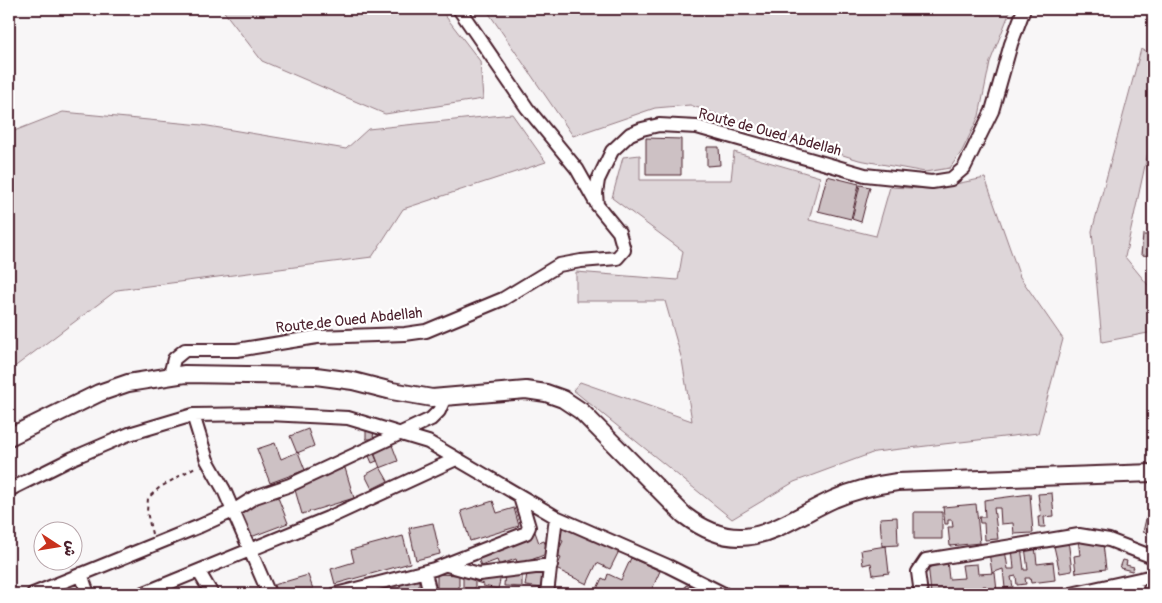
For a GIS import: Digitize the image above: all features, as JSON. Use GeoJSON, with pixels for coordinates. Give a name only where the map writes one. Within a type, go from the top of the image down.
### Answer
{"type":"FeatureCollection","features":[{"type":"Feature","properties":{"kind":"main road"},"geometry":{"type":"LineString","coordinates":[[9,437],[99,392],[128,383],[170,375],[316,376],[352,381],[418,397],[445,398],[526,390],[546,393],[563,399],[581,411],[599,426],[684,515],[702,529],[726,536],[744,538],[764,534],[836,498],[867,487],[897,482],[1153,473]]}},
{"type":"Feature","properties":{"kind":"street"},"geometry":{"type":"LineString","coordinates":[[459,9],[527,108],[576,169],[597,206]]}},
{"type":"Feature","properties":{"kind":"street","name":"Route de Oued Abdellah"},"geometry":{"type":"LineString","coordinates":[[170,375],[174,359],[185,350],[237,350],[316,337],[405,334],[426,331],[504,299],[559,266],[580,261],[616,258],[624,250],[622,239],[597,206],[598,180],[612,151],[630,134],[659,125],[697,127],[865,175],[932,182],[951,178],[964,168],[992,111],[1011,44],[1024,9]]}},
{"type":"Feature","properties":{"kind":"street"},"geometry":{"type":"LineString","coordinates":[[33,594],[233,511],[255,496],[290,484],[436,416],[445,398]]}},
{"type":"Feature","properties":{"kind":"street"},"geometry":{"type":"LineString","coordinates":[[9,490],[73,458],[129,434],[192,415],[269,414],[348,418],[400,432],[428,442],[556,518],[668,566],[724,594]]}},
{"type":"Feature","properties":{"kind":"street"},"geometry":{"type":"LineString","coordinates":[[192,415],[207,460],[233,511],[270,594]]}},
{"type":"Feature","properties":{"kind":"street"},"geometry":{"type":"LineString","coordinates":[[142,594],[250,551],[399,486],[456,458]]}},
{"type":"Feature","properties":{"kind":"street"},"geometry":{"type":"LineString","coordinates":[[336,594],[447,565],[526,533],[529,527],[520,498]]}},
{"type":"Feature","properties":{"kind":"street"},"geometry":{"type":"LineString","coordinates":[[547,594],[556,518]]}},
{"type":"Feature","properties":{"kind":"street"},"geometry":{"type":"LineString","coordinates":[[921,594],[918,572],[926,560],[1079,535],[1109,540],[1153,557]]}},
{"type":"Feature","properties":{"kind":"street"},"geometry":{"type":"LineString","coordinates":[[447,565],[479,574],[551,565]]}},
{"type":"Feature","properties":{"kind":"street"},"geometry":{"type":"LineString","coordinates":[[199,572],[212,594]]}},
{"type":"Feature","properties":{"kind":"street"},"geometry":{"type":"LineString","coordinates":[[425,572],[430,594]]}},
{"type":"Feature","properties":{"kind":"street"},"geometry":{"type":"LineString","coordinates":[[81,574],[88,594]]}},
{"type":"Feature","properties":{"kind":"street"},"geometry":{"type":"LineString","coordinates":[[1071,594],[1153,576]]}},
{"type":"Feature","properties":{"kind":"street"},"geometry":{"type":"LineString","coordinates":[[1135,580],[1138,594]]}},
{"type":"Feature","properties":{"kind":"path"},"geometry":{"type":"LineString","coordinates":[[154,543],[147,512],[148,498],[159,488],[207,460]]}},
{"type":"Feature","properties":{"kind":"shaded area"},"geometry":{"type":"Polygon","coordinates":[[[222,9],[440,9],[480,61],[483,99],[385,114],[262,61],[222,9]]]}},
{"type":"Feature","properties":{"kind":"shaded area"},"geometry":{"type":"Polygon","coordinates":[[[486,9],[1011,9],[990,62],[979,116],[962,151],[950,168],[925,172],[859,160],[771,133],[690,105],[655,108],[573,136],[486,9]]]}},
{"type":"Feature","properties":{"kind":"shaded area"},"geometry":{"type":"Polygon","coordinates":[[[1141,49],[1153,54],[1153,129],[1125,257],[1153,291],[1153,332],[1102,342],[1092,231],[1141,49]]]}},
{"type":"Feature","properties":{"kind":"shaded area"},"geometry":{"type":"Polygon","coordinates":[[[63,112],[202,125],[346,149],[368,129],[512,114],[546,162],[403,209],[372,257],[117,290],[9,371],[9,133],[63,112]]]}},
{"type":"Feature","properties":{"kind":"shaded area"},"geometry":{"type":"Polygon","coordinates":[[[734,152],[820,177],[809,220],[876,236],[890,187],[930,189],[985,178],[1020,277],[1063,339],[1038,433],[875,452],[794,482],[732,519],[573,390],[580,382],[692,421],[682,360],[665,301],[576,301],[576,272],[678,280],[683,251],[612,198],[623,157],[640,155],[640,180],[731,180],[734,152]]]}},
{"type":"Feature","properties":{"kind":"building"},"geometry":{"type":"Polygon","coordinates":[[[646,138],[681,139],[681,175],[646,175],[646,138]]]}},
{"type":"Feature","properties":{"kind":"building"},"geometry":{"type":"Polygon","coordinates":[[[707,147],[719,147],[720,165],[707,166],[707,147]]]}},
{"type":"Feature","properties":{"kind":"building"},"geometry":{"type":"Polygon","coordinates":[[[827,176],[859,184],[851,219],[818,211],[827,176]]]}},
{"type":"Feature","properties":{"kind":"building"},"geometry":{"type":"Polygon","coordinates":[[[860,185],[870,187],[861,222],[852,219],[860,185]]]}},
{"type":"Feature","properties":{"kind":"building"},"geometry":{"type":"Polygon","coordinates":[[[1153,213],[1153,233],[1151,233],[1153,213]]]}},
{"type":"Feature","properties":{"kind":"building"},"geometry":{"type":"Polygon","coordinates":[[[1143,235],[1153,235],[1153,256],[1141,255],[1143,235]]]}},
{"type":"Feature","properties":{"kind":"building"},"geometry":{"type":"Polygon","coordinates":[[[366,428],[374,428],[373,439],[366,439],[366,428]]]}},
{"type":"Feature","properties":{"kind":"building"},"geometry":{"type":"Polygon","coordinates":[[[308,429],[314,446],[297,453],[290,436],[308,429]]]}},
{"type":"Feature","properties":{"kind":"building"},"geometry":{"type":"Polygon","coordinates":[[[275,443],[281,459],[298,452],[305,470],[270,483],[257,449],[275,443]]]}},
{"type":"Feature","properties":{"kind":"building"},"geometry":{"type":"Polygon","coordinates":[[[392,445],[398,461],[380,468],[374,452],[392,445]]]}},
{"type":"Feature","properties":{"kind":"building"},"geometry":{"type":"Polygon","coordinates":[[[374,454],[377,461],[372,463],[369,456],[374,454]]]}},
{"type":"Feature","properties":{"kind":"building"},"geometry":{"type":"Polygon","coordinates":[[[380,467],[388,481],[372,489],[365,475],[380,467]]]}},
{"type":"Feature","properties":{"kind":"building"},"geometry":{"type":"Polygon","coordinates":[[[345,468],[354,498],[302,514],[293,483],[345,468]]]}},
{"type":"Feature","properties":{"kind":"building"},"geometry":{"type":"Polygon","coordinates":[[[1052,493],[1054,516],[1044,517],[1045,527],[1039,527],[1038,517],[1041,517],[1038,494],[1052,493]]]}},
{"type":"Feature","properties":{"kind":"building"},"geometry":{"type":"Polygon","coordinates":[[[1030,494],[1033,533],[1014,534],[1013,523],[1001,524],[1000,508],[994,508],[998,539],[985,540],[984,523],[980,523],[979,517],[985,517],[984,500],[1030,494]]]}},
{"type":"Feature","properties":{"kind":"building"},"geometry":{"type":"Polygon","coordinates":[[[277,495],[288,523],[251,537],[240,509],[277,495]]]}},
{"type":"Feature","properties":{"kind":"building"},"geometry":{"type":"Polygon","coordinates":[[[493,501],[497,513],[514,508],[519,526],[470,541],[461,511],[493,501]]]}},
{"type":"Feature","properties":{"kind":"building"},"geometry":{"type":"Polygon","coordinates":[[[976,504],[980,543],[950,546],[948,527],[953,527],[952,520],[948,520],[948,524],[945,524],[943,507],[976,504]]]}},
{"type":"Feature","properties":{"kind":"building"},"geometry":{"type":"Polygon","coordinates":[[[1148,510],[1153,511],[1153,541],[1151,540],[1152,534],[1143,532],[1148,510]]]}},
{"type":"Feature","properties":{"kind":"building"},"geometry":{"type":"Polygon","coordinates":[[[914,512],[942,512],[942,539],[914,539],[914,512]]]}},
{"type":"Feature","properties":{"kind":"building"},"geometry":{"type":"Polygon","coordinates":[[[897,517],[898,545],[882,546],[880,518],[897,517]]]}},
{"type":"Feature","properties":{"kind":"building"},"geometry":{"type":"Polygon","coordinates":[[[433,523],[440,554],[416,560],[409,528],[433,523]]]}},
{"type":"Feature","properties":{"kind":"building"},"geometry":{"type":"Polygon","coordinates":[[[562,525],[619,551],[610,569],[597,563],[587,584],[556,569],[561,558],[556,556],[563,541],[556,538],[562,525]]]}},
{"type":"Feature","properties":{"kind":"building"},"geometry":{"type":"Polygon","coordinates":[[[534,529],[539,543],[544,541],[549,553],[518,565],[516,559],[499,565],[497,560],[481,566],[476,552],[534,529]]]}},
{"type":"Feature","properties":{"kind":"building"},"geometry":{"type":"Polygon","coordinates":[[[403,536],[410,563],[335,584],[331,569],[354,562],[351,550],[403,536]]]}},
{"type":"Feature","properties":{"kind":"building"},"geometry":{"type":"Polygon","coordinates":[[[1102,536],[1106,569],[1076,573],[1074,556],[1080,555],[1078,539],[1102,536]]]}},
{"type":"Feature","properties":{"kind":"building"},"geometry":{"type":"Polygon","coordinates":[[[1068,540],[1072,571],[1060,573],[1053,542],[1068,540]]]}},
{"type":"Feature","properties":{"kind":"building"},"geometry":{"type":"Polygon","coordinates":[[[886,546],[889,573],[873,575],[871,563],[863,565],[861,550],[886,546]]]}},
{"type":"Feature","properties":{"kind":"building"},"geometry":{"type":"Polygon","coordinates":[[[1035,546],[1037,564],[1053,562],[1055,580],[1031,583],[1030,578],[1025,578],[1026,584],[1017,585],[1016,576],[1011,577],[1013,587],[1005,588],[1003,569],[992,573],[989,552],[1005,550],[1008,569],[1014,569],[1012,548],[1021,547],[1024,570],[1028,570],[1025,547],[1035,546]]]}},
{"type":"Feature","properties":{"kind":"building"},"geometry":{"type":"Polygon","coordinates":[[[631,558],[660,571],[650,594],[602,594],[596,591],[602,578],[606,580],[608,574],[621,580],[631,558]]]}},
{"type":"Feature","properties":{"kind":"building"},"geometry":{"type":"Polygon","coordinates":[[[1123,560],[1127,561],[1126,565],[1134,567],[1132,571],[1120,568],[1123,560]]]}},
{"type":"Feature","properties":{"kind":"building"},"geometry":{"type":"Polygon","coordinates":[[[947,561],[949,579],[964,578],[962,565],[977,564],[978,574],[995,573],[997,591],[987,592],[986,586],[983,586],[983,594],[931,594],[928,563],[947,561]]]}},
{"type":"Feature","properties":{"kind":"building"},"geometry":{"type":"Polygon","coordinates":[[[528,567],[544,569],[542,588],[525,586],[528,567]]]}},
{"type":"Feature","properties":{"kind":"building"},"geometry":{"type":"Polygon","coordinates":[[[505,570],[522,573],[522,587],[504,586],[505,570]]]}},
{"type":"Feature","properties":{"kind":"building"},"geometry":{"type":"Polygon","coordinates":[[[478,572],[501,576],[498,589],[483,586],[483,584],[476,582],[478,572]]]}},
{"type":"Feature","properties":{"kind":"building"},"geometry":{"type":"Polygon","coordinates":[[[437,574],[459,575],[459,589],[437,589],[437,574]]]}},
{"type":"Feature","properties":{"kind":"building"},"geometry":{"type":"Polygon","coordinates":[[[463,574],[475,574],[475,589],[463,589],[463,574]]]}},
{"type":"Feature","properties":{"kind":"building"},"geometry":{"type":"Polygon","coordinates":[[[308,575],[313,589],[298,594],[277,594],[274,585],[308,575]]]}},
{"type":"Feature","properties":{"kind":"building"},"geometry":{"type":"Polygon","coordinates":[[[401,578],[419,578],[419,591],[400,590],[401,578]]]}},
{"type":"Feature","properties":{"kind":"building"},"geometry":{"type":"Polygon","coordinates":[[[686,585],[704,594],[682,594],[686,585]]]}},
{"type":"Feature","properties":{"kind":"building"},"geometry":{"type":"Polygon","coordinates":[[[379,587],[380,594],[367,594],[366,590],[379,587]]]}}]}
